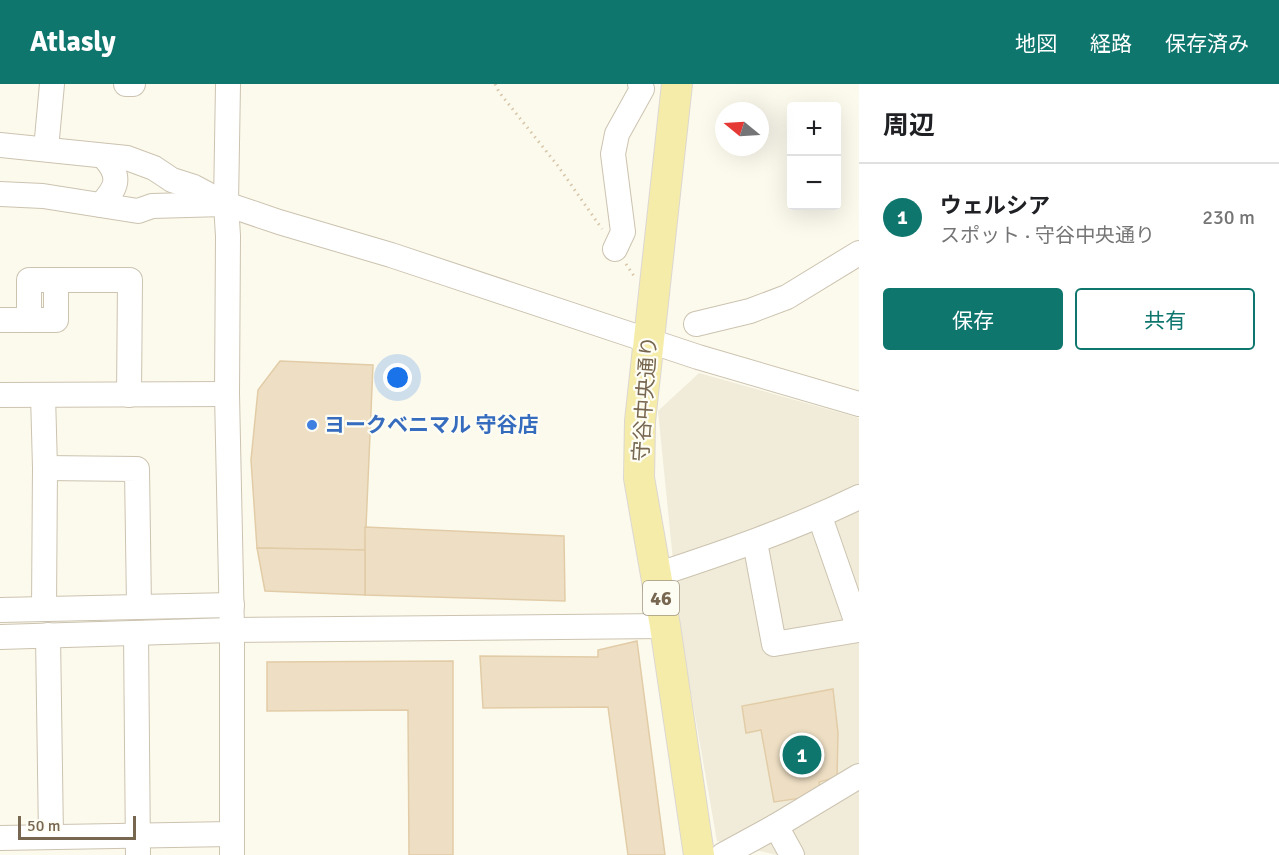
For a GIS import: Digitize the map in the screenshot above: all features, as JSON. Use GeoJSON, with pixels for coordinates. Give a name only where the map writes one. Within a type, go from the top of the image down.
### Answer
{"type":"FeatureCollection","features":[{"type":"Feature","properties":{"kind":"main road","name":"守谷中央通り"},"geometry":{"type":"LineString","coordinates":[[676,84],[640,421],[639,478],[666,626],[699,855]]}},
{"type":"Feature","properties":{"kind":"street"},"geometry":{"type":"LineString","coordinates":[[46,149],[52,84]]}},
{"type":"Feature","properties":{"kind":"street"},"geometry":{"type":"LineString","coordinates":[[126,84],[133,84]]}},
{"type":"Feature","properties":{"kind":"street"},"geometry":{"type":"LineString","coordinates":[[0,838],[51,837],[137,845],[232,845],[232,605],[227,394],[228,236],[226,204],[228,84]]}},
{"type":"Feature","properties":{"kind":"street"},"geometry":{"type":"LineString","coordinates":[[615,249],[623,232],[613,154],[617,134],[642,89],[640,84]]}},
{"type":"Feature","properties":{"kind":"street"},"geometry":{"type":"LineString","coordinates":[[0,145],[127,158],[154,168],[172,180],[194,187],[226,204],[279,222],[391,255],[698,357],[859,404]]}},
{"type":"Feature","properties":{"kind":"street"},"geometry":{"type":"LineString","coordinates":[[101,205],[110,195],[116,182],[115,172],[104,157]]}},
{"type":"Feature","properties":{"kind":"street"},"geometry":{"type":"LineString","coordinates":[[0,194],[43,196],[138,211],[152,206],[226,204]]}},
{"type":"Feature","properties":{"kind":"street"},"geometry":{"type":"LineString","coordinates":[[696,324],[750,311],[787,297],[859,253]]}},
{"type":"Feature","properties":{"kind":"street"},"geometry":{"type":"LineString","coordinates":[[0,320],[29,320],[29,280],[130,280],[129,395]]}},
{"type":"Feature","properties":{"kind":"street"},"geometry":{"type":"LineString","coordinates":[[0,395],[227,394]]}},
{"type":"Feature","properties":{"kind":"street"},"geometry":{"type":"LineString","coordinates":[[43,395],[44,609]]}},
{"type":"Feature","properties":{"kind":"street"},"geometry":{"type":"LineString","coordinates":[[45,468],[137,470],[139,607]]}},
{"type":"Feature","properties":{"kind":"street"},"geometry":{"type":"LineString","coordinates":[[656,575],[755,542],[820,517],[859,497]]}},
{"type":"Feature","properties":{"kind":"street"},"geometry":{"type":"LineString","coordinates":[[755,542],[774,644],[859,630],[820,517]]}},
{"type":"Feature","properties":{"kind":"street"},"geometry":{"type":"LineString","coordinates":[[0,610],[232,605]]}},
{"type":"Feature","properties":{"kind":"street"},"geometry":{"type":"LineString","coordinates":[[0,637],[232,630],[666,626]]}},
{"type":"Feature","properties":{"kind":"street"},"geometry":{"type":"LineString","coordinates":[[136,633],[137,845]]}},
{"type":"Feature","properties":{"kind":"street"},"geometry":{"type":"LineString","coordinates":[[48,635],[51,837]]}},
{"type":"Feature","properties":{"kind":"street"},"geometry":{"type":"LineString","coordinates":[[723,855],[857,783]]}},
{"type":"Feature","properties":{"kind":"street"},"geometry":{"type":"LineString","coordinates":[[776,826],[792,855]]}},
{"type":"Feature","properties":{"kind":"path"},"geometry":{"type":"LineString","coordinates":[[495,84],[558,166],[635,278]]}},
{"type":"Feature","properties":{"kind":"shaded area"},"geometry":{"type":"Polygon","coordinates":[[[699,373],[859,418],[859,855],[777,855],[717,841],[680,630],[658,411],[699,373]]]}},
{"type":"Feature","properties":{"kind":"building","name":"ヨークベニマル 守谷店"},"geometry":{"type":"Polygon","coordinates":[[[280,361],[373,365],[365,550],[257,548],[251,460],[258,390],[280,361]]]}},
{"type":"Feature","properties":{"kind":"building"},"geometry":{"type":"Polygon","coordinates":[[[365,527],[564,536],[565,601],[365,595],[365,527]]]}},
{"type":"Feature","properties":{"kind":"building"},"geometry":{"type":"Polygon","coordinates":[[[257,548],[365,550],[365,595],[265,591],[257,548]]]}},
{"type":"Feature","properties":{"kind":"building"},"geometry":{"type":"Polygon","coordinates":[[[637,641],[665,855],[628,855],[608,707],[483,708],[480,656],[598,657],[598,650],[637,641]]]}},
{"type":"Feature","properties":{"kind":"building"},"geometry":{"type":"Polygon","coordinates":[[[453,661],[453,855],[409,855],[408,710],[267,711],[267,662],[453,661]]]}},
{"type":"Feature","properties":{"kind":"building"},"geometry":{"type":"Polygon","coordinates":[[[833,689],[838,733],[837,777],[819,782],[822,795],[774,802],[761,730],[746,733],[742,706],[833,689]]]}},
{"type":"Feature","properties":{"kind":"place","name":"ヨークベニマル 守谷店"},"geometry":{"type":"Point","coordinates":[312,425]}},
{"type":"Feature","properties":{"kind":"place","name":"ウェルシア"},"geometry":{"type":"Point","coordinates":[802,755]}}]}
